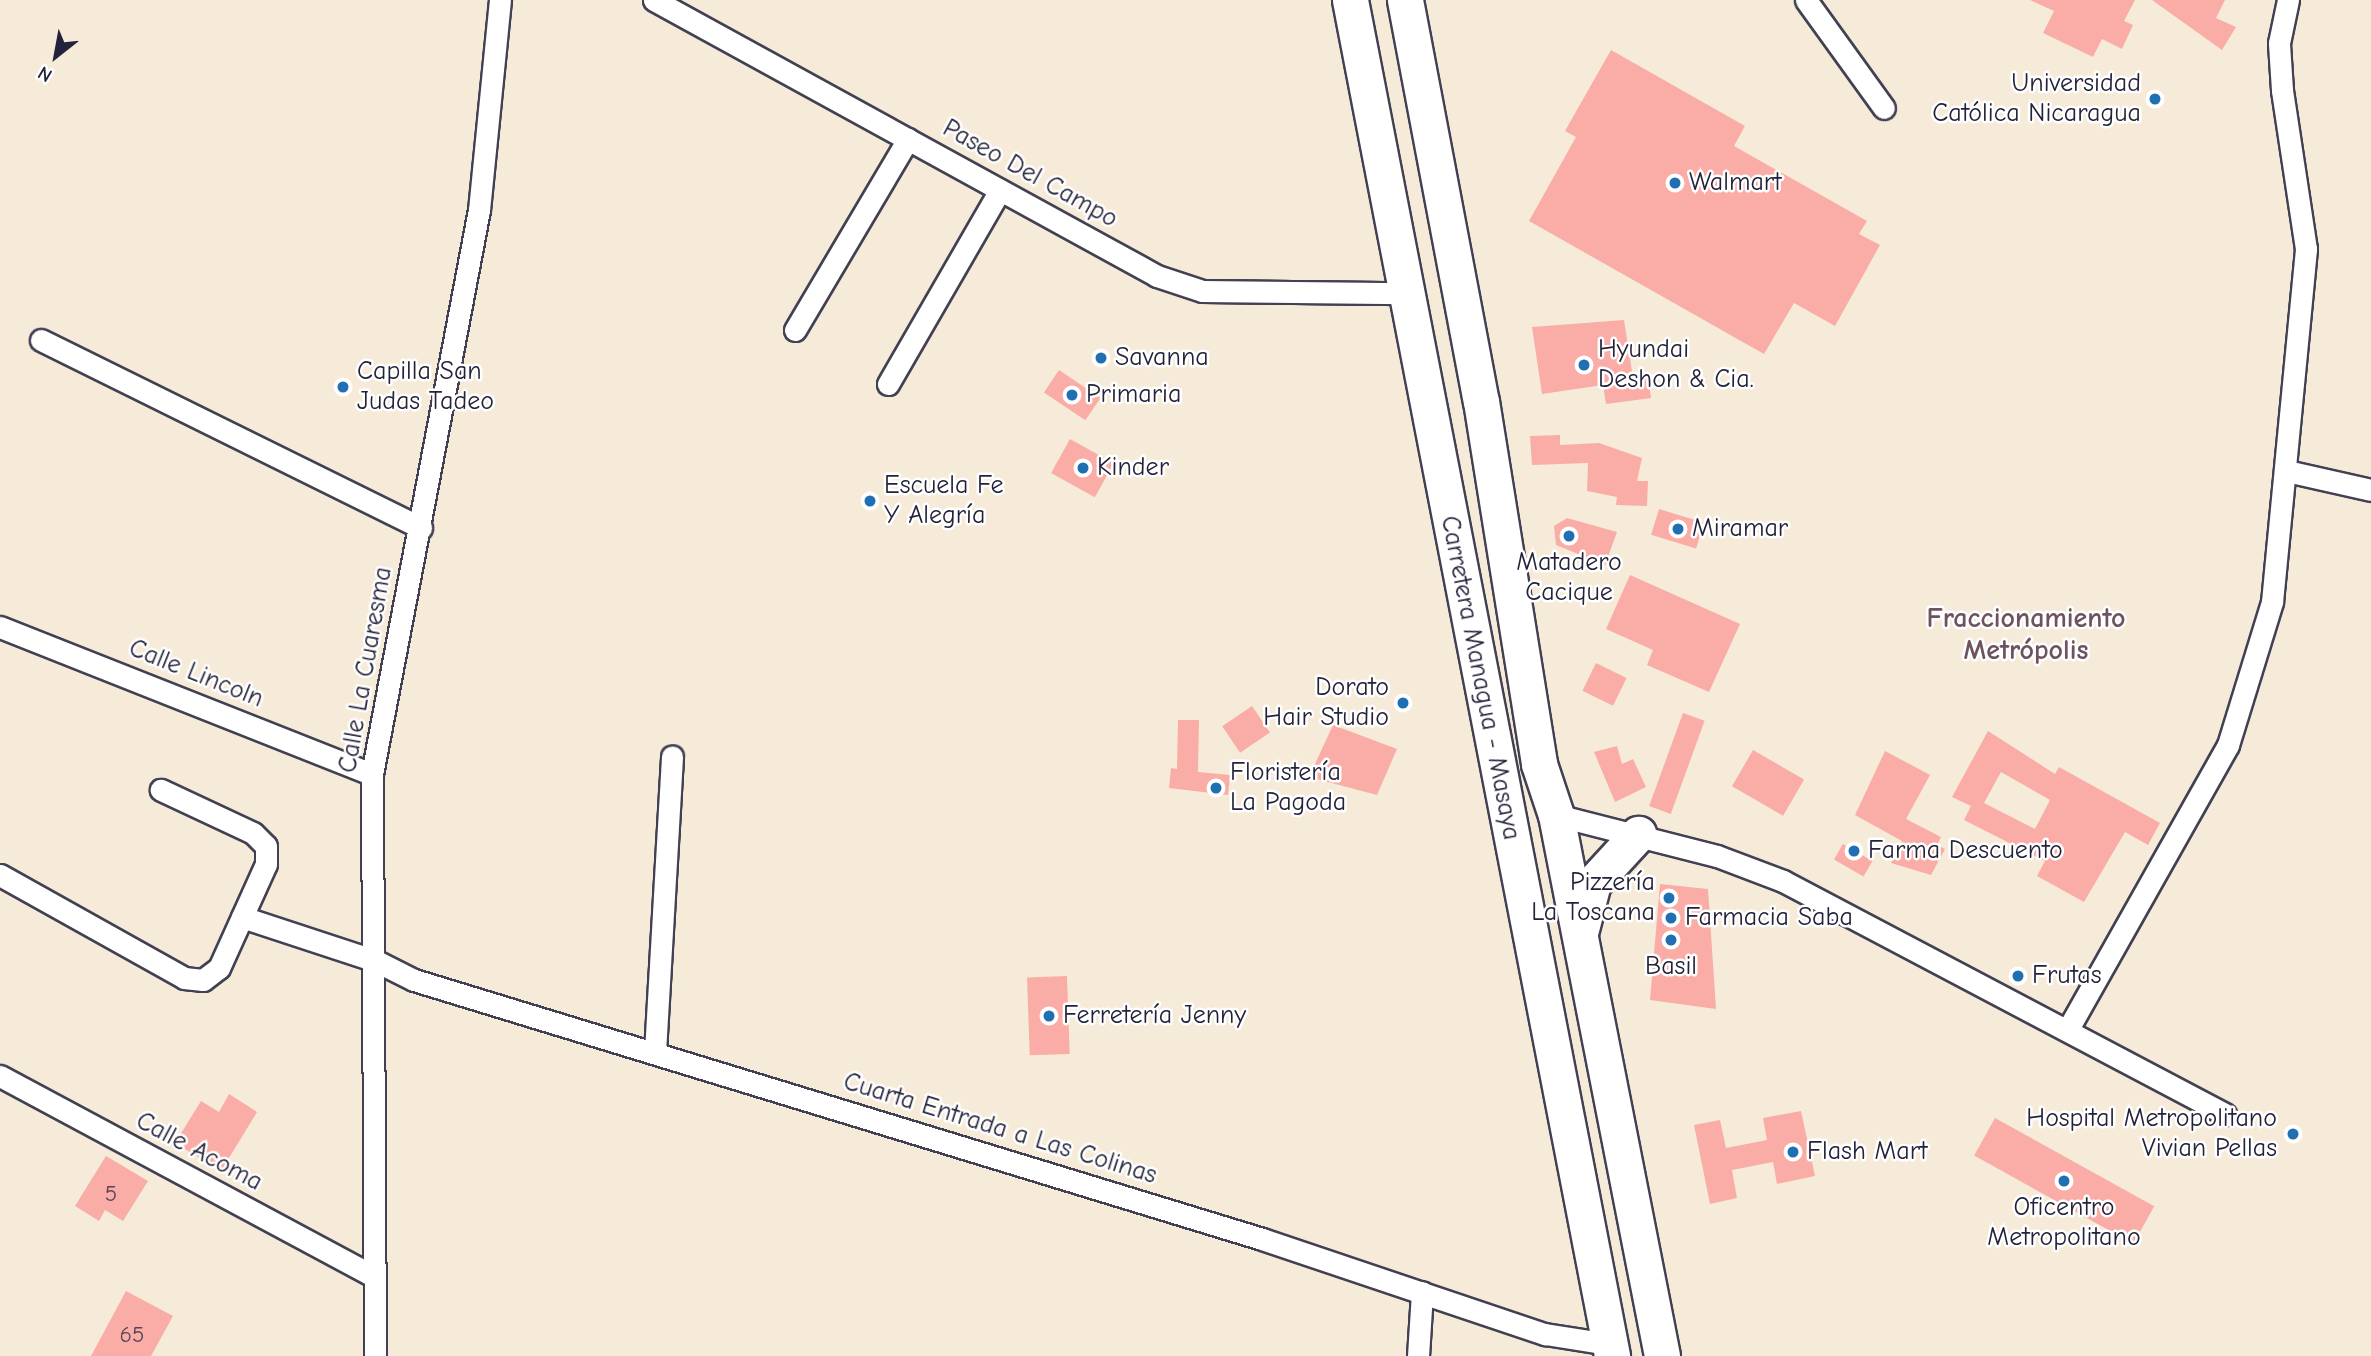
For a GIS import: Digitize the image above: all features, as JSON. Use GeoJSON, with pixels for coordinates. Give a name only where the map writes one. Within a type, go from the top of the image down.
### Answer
{"type":"FeatureCollection","features":[{"type":"Feature","properties":{"kind":"highway","name":"Carretera Managua - Masaya"},"geometry":{"type":"LineString","coordinates":[[1350,0],[1611,1350]]}},
{"type":"Feature","properties":{"kind":"highway","name":"Carretera Managua - Masaya"},"geometry":{"type":"LineString","coordinates":[[1405,0],[1462,319],[1481,401],[1539,764],[1556,815],[1662,1356]]}},
{"type":"Feature","properties":{"kind":"highway"},"geometry":{"type":"LineString","coordinates":[[1416,337],[1444,349],[1462,319]]}},
{"type":"Feature","properties":{"kind":"highway"},"geometry":{"type":"LineString","coordinates":[[1428,405],[1436,382],[1446,376],[1463,380],[1481,401]]}},
{"type":"Feature","properties":{"kind":"highway"},"geometry":{"type":"LineString","coordinates":[[1481,682],[1493,700],[1507,761],[1528,797],[1556,815],[1537,843],[1542,989]]}},
{"type":"Feature","properties":{"kind":"highway"},"geometry":{"type":"LineString","coordinates":[[1580,947],[1583,905],[1592,883],[1639,834]]}},
{"type":"Feature","properties":{"kind":"street","name":"Calle La Cuaresma"},"geometry":{"type":"LineString","coordinates":[[375,1356],[373,1276],[376,961],[372,774],[421,528],[479,210],[500,0]]}},
{"type":"Feature","properties":{"kind":"street","name":"Paseo Del Campo"},"geometry":{"type":"LineString","coordinates":[[654,0],[1157,276],[1202,291],[1407,293]]}},
{"type":"Feature","properties":{"kind":"street"},"geometry":{"type":"LineString","coordinates":[[1806,0],[1884,108]]}},
{"type":"Feature","properties":{"kind":"street"},"geometry":{"type":"LineString","coordinates":[[2068,1029],[2228,745],[2272,601],[2287,471],[2306,249],[2282,90],[2286,8],[2299,0]]}},
{"type":"Feature","properties":{"kind":"street"},"geometry":{"type":"LineString","coordinates":[[796,330],[908,139]]}},
{"type":"Feature","properties":{"kind":"street"},"geometry":{"type":"LineString","coordinates":[[888,384],[1000,190]]}},
{"type":"Feature","properties":{"kind":"street"},"geometry":{"type":"LineString","coordinates":[[41,340],[421,528]]}},
{"type":"Feature","properties":{"kind":"street"},"geometry":{"type":"LineString","coordinates":[[2287,471],[2371,490]]}},
{"type":"Feature","properties":{"kind":"street","name":"Calle Lincoln"},"geometry":{"type":"LineString","coordinates":[[0,627],[372,774]]}},
{"type":"Feature","properties":{"kind":"street"},"geometry":{"type":"LineString","coordinates":[[655,1052],[672,756]]}},
{"type":"Feature","properties":{"kind":"street"},"geometry":{"type":"LineString","coordinates":[[0,875],[184,978],[203,980],[219,968],[266,864],[266,846],[253,833],[160,790]]}},
{"type":"Feature","properties":{"kind":"street"},"geometry":{"type":"LineString","coordinates":[[1556,815],[1639,834],[1783,881],[2225,1114]]}},
{"type":"Feature","properties":{"kind":"street","name":"Cuarta Entrada a Las Colinas"},"geometry":{"type":"LineString","coordinates":[[242,917],[376,961],[414,980],[655,1052],[1422,1292],[1545,1334],[1611,1350]]}},
{"type":"Feature","properties":{"kind":"street","name":"Calle Acoma"},"geometry":{"type":"LineString","coordinates":[[0,1076],[373,1276]]}},
{"type":"Feature","properties":{"kind":"street"},"geometry":{"type":"LineString","coordinates":[[1418,1356],[1422,1292]]}},
{"type":"Feature","properties":{"kind":"building"},"geometry":{"type":"Polygon","coordinates":[[[2030,0],[2135,0],[2124,21],[2133,25],[2122,49],[2102,39],[2093,57],[2043,33],[2054,11],[2030,0]]]}},
{"type":"Feature","properties":{"kind":"building"},"geometry":{"type":"Polygon","coordinates":[[[2152,0],[2225,0],[2216,18],[2236,27],[2222,50],[2152,0]]]}},
{"type":"Feature","properties":{"kind":"building","name":"Walmart"},"geometry":{"type":"Polygon","coordinates":[[[1611,50],[1745,126],[1734,146],[1867,221],[1859,234],[1880,245],[1835,326],[1794,303],[1764,354],[1529,221],[1576,137],[1565,131],[1611,50]]]}},
{"type":"Feature","properties":{"kind":"building","name":"Hyundai Deshon & Cia."},"geometry":{"type":"Polygon","coordinates":[[[1624,320],[1633,378],[1648,375],[1651,398],[1606,404],[1603,385],[1542,394],[1532,327],[1624,320]]]}},
{"type":"Feature","properties":{"kind":"building","name":"Primaria"},"geometry":{"type":"Polygon","coordinates":[[[1059,370],[1100,398],[1085,420],[1044,392],[1059,370]]]}},
{"type":"Feature","properties":{"kind":"building"},"geometry":{"type":"Polygon","coordinates":[[[1560,435],[1560,445],[1599,443],[1642,458],[1637,481],[1648,481],[1647,506],[1616,505],[1617,497],[1587,491],[1588,463],[1532,465],[1530,436],[1560,435]]]}},
{"type":"Feature","properties":{"kind":"building","name":"Kinder"},"geometry":{"type":"Polygon","coordinates":[[[1070,439],[1114,463],[1095,497],[1051,473],[1070,439]]]}},
{"type":"Feature","properties":{"kind":"building","name":"Miramar"},"geometry":{"type":"Polygon","coordinates":[[[1659,509],[1704,523],[1696,549],[1651,535],[1659,509]]]}},
{"type":"Feature","properties":{"kind":"building"},"geometry":{"type":"Polygon","coordinates":[[[1567,518],[1617,532],[1605,565],[1556,545],[1554,526],[1567,518]]]}},
{"type":"Feature","properties":{"kind":"building"},"geometry":{"type":"Polygon","coordinates":[[[1630,575],[1740,624],[1709,692],[1647,665],[1653,650],[1606,629],[1630,575]]]}},
{"type":"Feature","properties":{"kind":"building"},"geometry":{"type":"Polygon","coordinates":[[[1596,663],[1627,678],[1613,706],[1582,691],[1596,663]]]}},
{"type":"Feature","properties":{"kind":"building"},"geometry":{"type":"Polygon","coordinates":[[[1252,706],[1270,733],[1240,753],[1222,726],[1252,706]]]}},
{"type":"Feature","properties":{"kind":"building"},"geometry":{"type":"Polygon","coordinates":[[[1683,713],[1705,721],[1671,814],[1649,806],[1683,713]]]}},
{"type":"Feature","properties":{"kind":"building"},"geometry":{"type":"Polygon","coordinates":[[[1178,720],[1199,720],[1198,772],[1230,775],[1228,795],[1169,788],[1171,768],[1177,769],[1178,720]]]}},
{"type":"Feature","properties":{"kind":"building"},"geometry":{"type":"Polygon","coordinates":[[[1333,725],[1397,749],[1377,795],[1309,777],[1333,725]]]}},
{"type":"Feature","properties":{"kind":"building"},"geometry":{"type":"Polygon","coordinates":[[[1988,731],[2055,774],[2059,767],[2160,823],[2148,845],[2125,832],[2084,902],[2037,876],[2045,861],[1964,820],[1971,806],[1952,797],[1988,731]],[[2001,772],[1984,803],[2035,829],[2050,800],[2001,772]]]}},
{"type":"Feature","properties":{"kind":"building"},"geometry":{"type":"Polygon","coordinates":[[[1617,746],[1622,764],[1633,759],[1646,787],[1615,802],[1594,752],[1617,746]]]}},
{"type":"Feature","properties":{"kind":"building"},"geometry":{"type":"Polygon","coordinates":[[[1753,750],[1804,780],[1783,816],[1732,786],[1753,750]]]}},
{"type":"Feature","properties":{"kind":"building"},"geometry":{"type":"Polygon","coordinates":[[[1885,751],[1930,775],[1906,819],[1941,837],[1937,845],[1945,849],[1931,875],[1891,863],[1902,841],[1855,815],[1885,751]]]}},
{"type":"Feature","properties":{"kind":"building"},"geometry":{"type":"Polygon","coordinates":[[[1843,844],[1872,861],[1863,877],[1834,860],[1843,844]]]}},
{"type":"Feature","properties":{"kind":"building"},"geometry":{"type":"Polygon","coordinates":[[[1660,884],[1708,889],[1716,1009],[1650,1000],[1660,884]]]}},
{"type":"Feature","properties":{"kind":"building","name":"Ferretería Jenny"},"geometry":{"type":"Polygon","coordinates":[[[1067,976],[1070,1054],[1030,1055],[1027,977],[1067,976]]]}},
{"type":"Feature","properties":{"kind":"building"},"geometry":{"type":"Polygon","coordinates":[[[229,1094],[257,1112],[221,1171],[175,1143],[201,1101],[219,1112],[229,1094]]]}},
{"type":"Feature","properties":{"kind":"building"},"geometry":{"type":"Polygon","coordinates":[[[1801,1111],[1815,1176],[1777,1184],[1773,1162],[1732,1170],[1737,1198],[1710,1204],[1694,1125],[1720,1120],[1726,1148],[1767,1140],[1763,1118],[1801,1111]]]}},
{"type":"Feature","properties":{"kind":"building","name":"Oficentro Metropolitano"},"geometry":{"type":"Polygon","coordinates":[[[1995,1118],[2154,1206],[2133,1244],[1974,1156],[1995,1118]]]}},
{"type":"Feature","properties":{"kind":"building"},"geometry":{"type":"Polygon","coordinates":[[[106,1156],[148,1181],[123,1221],[105,1210],[99,1221],[75,1206],[106,1156]]]}},
{"type":"Feature","properties":{"kind":"building"},"geometry":{"type":"Polygon","coordinates":[[[126,1291],[173,1316],[151,1356],[91,1356],[126,1291]]]}},
{"type":"Feature","properties":{"kind":"place","name":"Universidad Católica Nicaragua"},"geometry":{"type":"Point","coordinates":[2155,99]}},
{"type":"Feature","properties":{"kind":"place","name":"Walmart"},"geometry":{"type":"Point","coordinates":[1675,183]}},
{"type":"Feature","properties":{"kind":"place","name":"Savanna"},"geometry":{"type":"Point","coordinates":[1101,358]}},
{"type":"Feature","properties":{"kind":"place","name":"Hyundai Deshon & Cia."},"geometry":{"type":"Point","coordinates":[1584,365]}},
{"type":"Feature","properties":{"kind":"place","name":"Capilla San Judas Tadeo"},"geometry":{"type":"Point","coordinates":[343,387]}},
{"type":"Feature","properties":{"kind":"place","name":"Primaria"},"geometry":{"type":"Point","coordinates":[1072,395]}},
{"type":"Feature","properties":{"kind":"place","name":"Kinder"},"geometry":{"type":"Point","coordinates":[1083,468]}},
{"type":"Feature","properties":{"kind":"place","name":"Escuela Fe Y Alegría"},"geometry":{"type":"Point","coordinates":[870,501]}},
{"type":"Feature","properties":{"kind":"place","name":"Miramar"},"geometry":{"type":"Point","coordinates":[1678,529]}},
{"type":"Feature","properties":{"kind":"place","name":"Matadero Cacique"},"geometry":{"type":"Point","coordinates":[1569,536]}},
{"type":"Feature","properties":{"kind":"place","name":"Dorato Hair Studio"},"geometry":{"type":"Point","coordinates":[1403,703]}},
{"type":"Feature","properties":{"kind":"place","name":"Floristería La Pagoda"},"geometry":{"type":"Point","coordinates":[1216,788]}},
{"type":"Feature","properties":{"kind":"place","name":"Farma Descuento"},"geometry":{"type":"Point","coordinates":[1854,851]}},
{"type":"Feature","properties":{"kind":"place","name":"Pizzería La Toscana"},"geometry":{"type":"Point","coordinates":[1669,898]}},
{"type":"Feature","properties":{"kind":"place","name":"Farmacia Saba"},"geometry":{"type":"Point","coordinates":[1671,918]}},
{"type":"Feature","properties":{"kind":"place","name":"Basil"},"geometry":{"type":"Point","coordinates":[1671,940]}},
{"type":"Feature","properties":{"kind":"place","name":"Frutas"},"geometry":{"type":"Point","coordinates":[2018,976]}},
{"type":"Feature","properties":{"kind":"place","name":"Ferretería Jenny"},"geometry":{"type":"Point","coordinates":[1049,1016]}},
{"type":"Feature","properties":{"kind":"place","name":"Hospital Metropolitano Vivian Pellas"},"geometry":{"type":"Point","coordinates":[2293,1134]}},
{"type":"Feature","properties":{"kind":"place","name":"Flash Mart"},"geometry":{"type":"Point","coordinates":[1793,1152]}},
{"type":"Feature","properties":{"kind":"place","name":"Oficentro Metropolitano"},"geometry":{"type":"Point","coordinates":[2064,1181]}},
{"type":"Feature","properties":{"kind":"district","name":"Fraccionamiento Metrópolis"},"geometry":{"type":"Point","coordinates":[2026,634]}}]}
